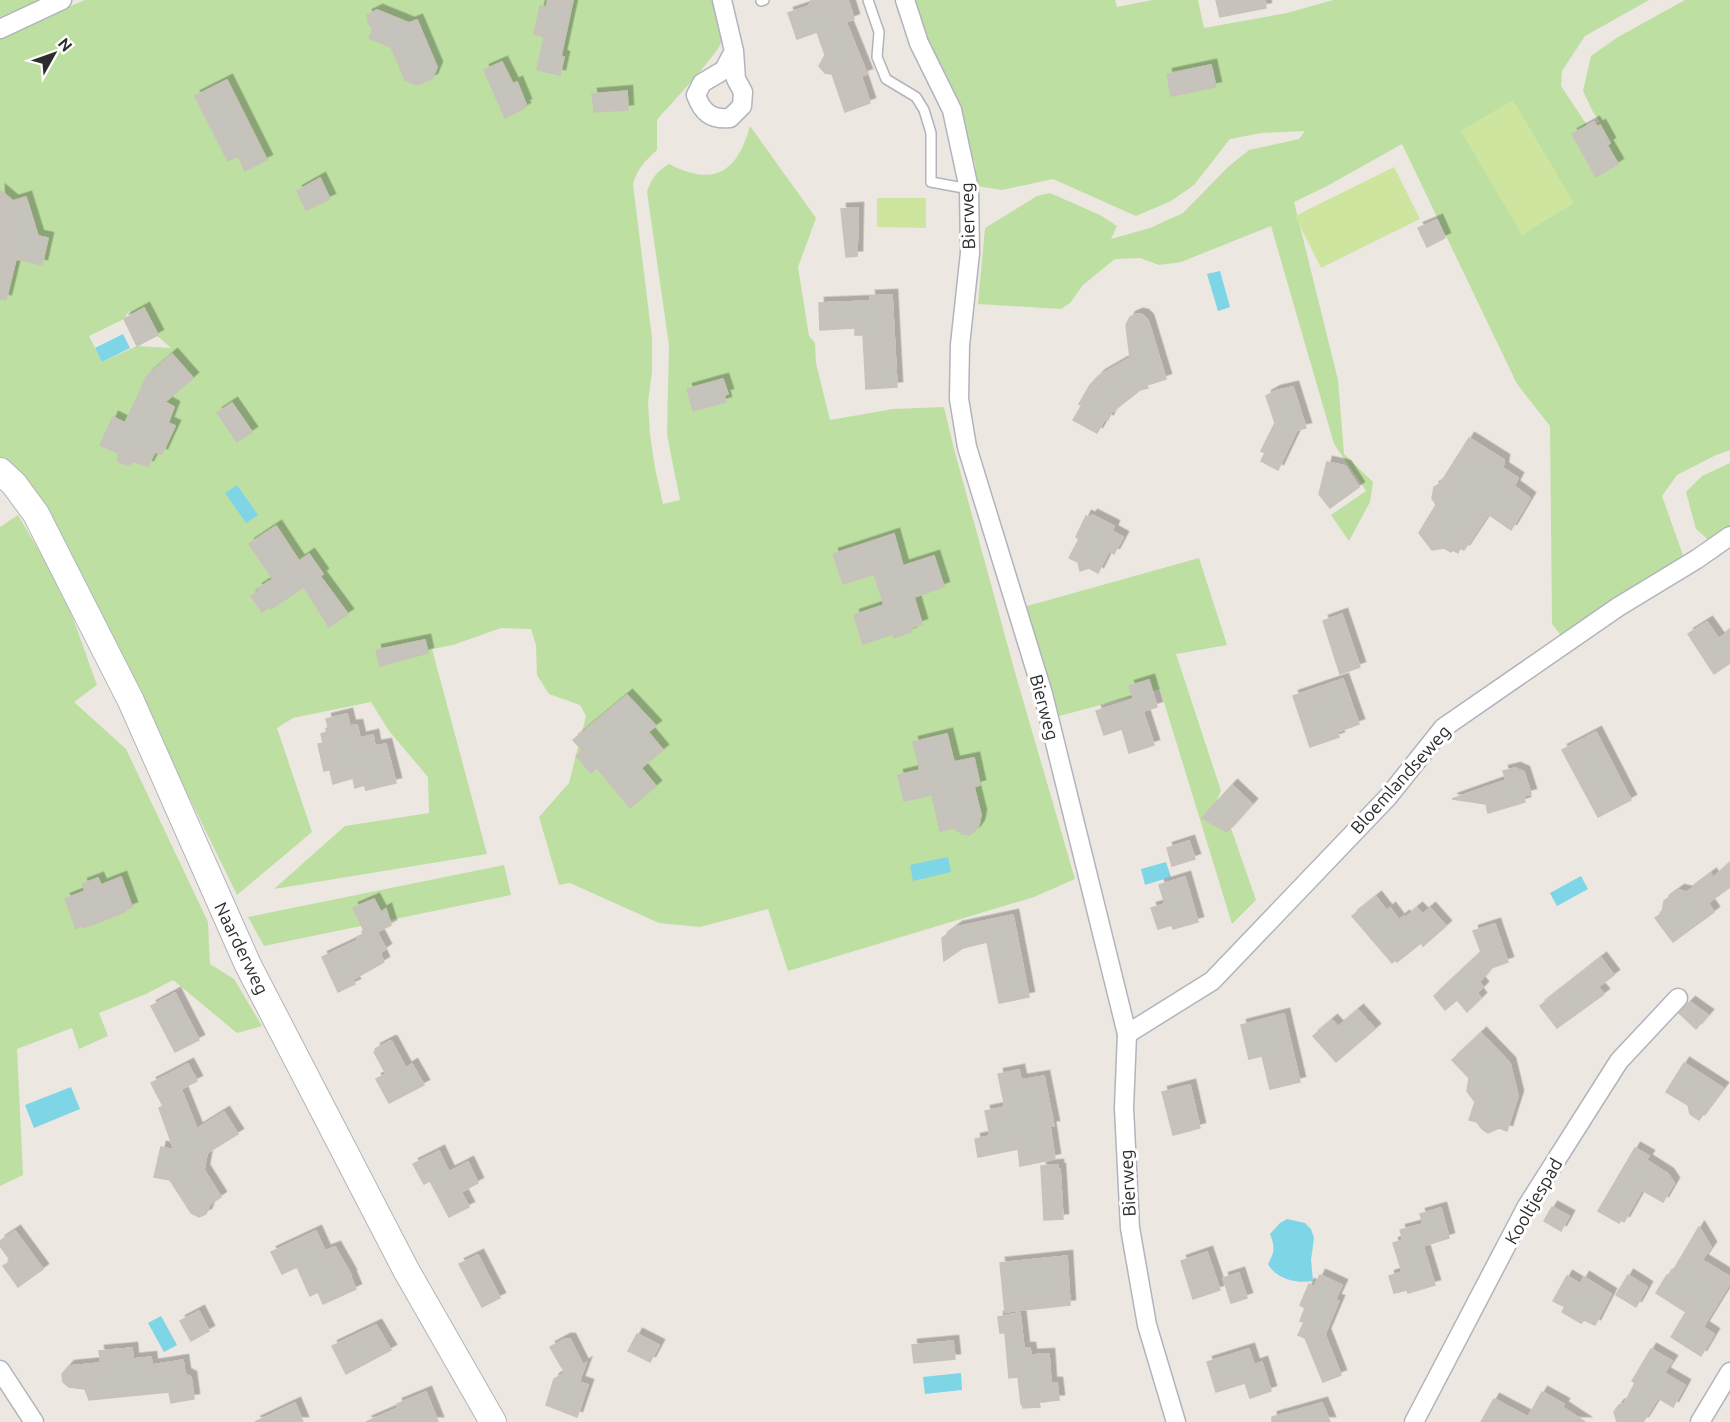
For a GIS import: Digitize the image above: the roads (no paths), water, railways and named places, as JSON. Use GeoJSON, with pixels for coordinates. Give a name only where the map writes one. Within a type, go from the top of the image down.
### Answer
{"type":"FeatureCollection","features":[{"type":"Feature","properties":{"kind":"main road","name":"Naarderweg"},"geometry":{"type":"LineString","coordinates":[[0,471],[14,484],[36,514],[131,701],[248,965],[406,1270],[493,1422]]}},
{"type":"Feature","properties":{"kind":"street"},"geometry":{"type":"LineString","coordinates":[[0,28],[62,0]]}},
{"type":"Feature","properties":{"kind":"street"},"geometry":{"type":"LineString","coordinates":[[722,0],[734,51]]}},
{"type":"Feature","properties":{"kind":"street","name":"Bierweg"},"geometry":{"type":"LineString","coordinates":[[905,0],[919,43],[952,110],[969,189],[970,253],[960,345],[959,399],[966,438],[1043,694],[1127,1035],[1124,1108],[1130,1228],[1147,1325],[1176,1422]]}},
{"type":"Feature","properties":{"kind":"street","name":"Bloemlandseweg"},"geometry":{"type":"LineString","coordinates":[[1127,1035],[1212,981],[1388,797],[1443,728],[1618,607],[1730,536]]}},
{"type":"Feature","properties":{"kind":"street","name":"Kooltjespad"},"geometry":{"type":"LineString","coordinates":[[1414,1422],[1527,1206],[1619,1061],[1678,998]]}},
{"type":"Feature","properties":{"kind":"street"},"geometry":{"type":"LineString","coordinates":[[0,1370],[34,1422]]}},
{"type":"Feature","properties":{"kind":"street"},"geometry":{"type":"LineString","coordinates":[[1700,1422],[1730,1372]]}},
{"type":"Feature","properties":{"kind":"lane"},"geometry":{"type":"LineString","coordinates":[[868,0],[879,32],[877,57],[886,79],[916,98],[924,110],[931,133],[931,182],[969,189]]}},
{"type":"Feature","properties":{"kind":"water"},"geometry":{"type":"Polygon","coordinates":[[[1220,271],[1230,307],[1218,311],[1207,274],[1220,271]]]}},
{"type":"Feature","properties":{"kind":"water"},"geometry":{"type":"Polygon","coordinates":[[[123,334],[130,348],[102,362],[95,348],[123,334]]]}},
{"type":"Feature","properties":{"kind":"water"},"geometry":{"type":"Polygon","coordinates":[[[237,485],[258,515],[246,523],[225,493],[237,485]]]}},
{"type":"Feature","properties":{"kind":"water"},"geometry":{"type":"Polygon","coordinates":[[[948,857],[951,872],[913,881],[910,865],[948,857]]]}},
{"type":"Feature","properties":{"kind":"water"},"geometry":{"type":"Polygon","coordinates":[[[1166,862],[1171,877],[1145,885],[1141,869],[1166,862]]]}},
{"type":"Feature","properties":{"kind":"water"},"geometry":{"type":"Polygon","coordinates":[[[1581,876],[1588,889],[1557,906],[1550,893],[1581,876]]]}},
{"type":"Feature","properties":{"kind":"water"},"geometry":{"type":"Polygon","coordinates":[[[71,1087],[80,1109],[34,1128],[25,1105],[71,1087]]]}},
{"type":"Feature","properties":{"kind":"water"},"geometry":{"type":"Polygon","coordinates":[[[1287,1219],[1305,1223],[1311,1229],[1314,1238],[1311,1260],[1313,1281],[1300,1282],[1282,1277],[1268,1264],[1274,1249],[1270,1234],[1287,1219]]]}},
{"type":"Feature","properties":{"kind":"water"},"geometry":{"type":"Polygon","coordinates":[[[161,1316],[177,1345],[164,1352],[148,1323],[161,1316]]]}},
{"type":"Feature","properties":{"kind":"water"},"geometry":{"type":"Polygon","coordinates":[[[961,1373],[962,1390],[925,1394],[923,1377],[961,1373]]]}}]}
